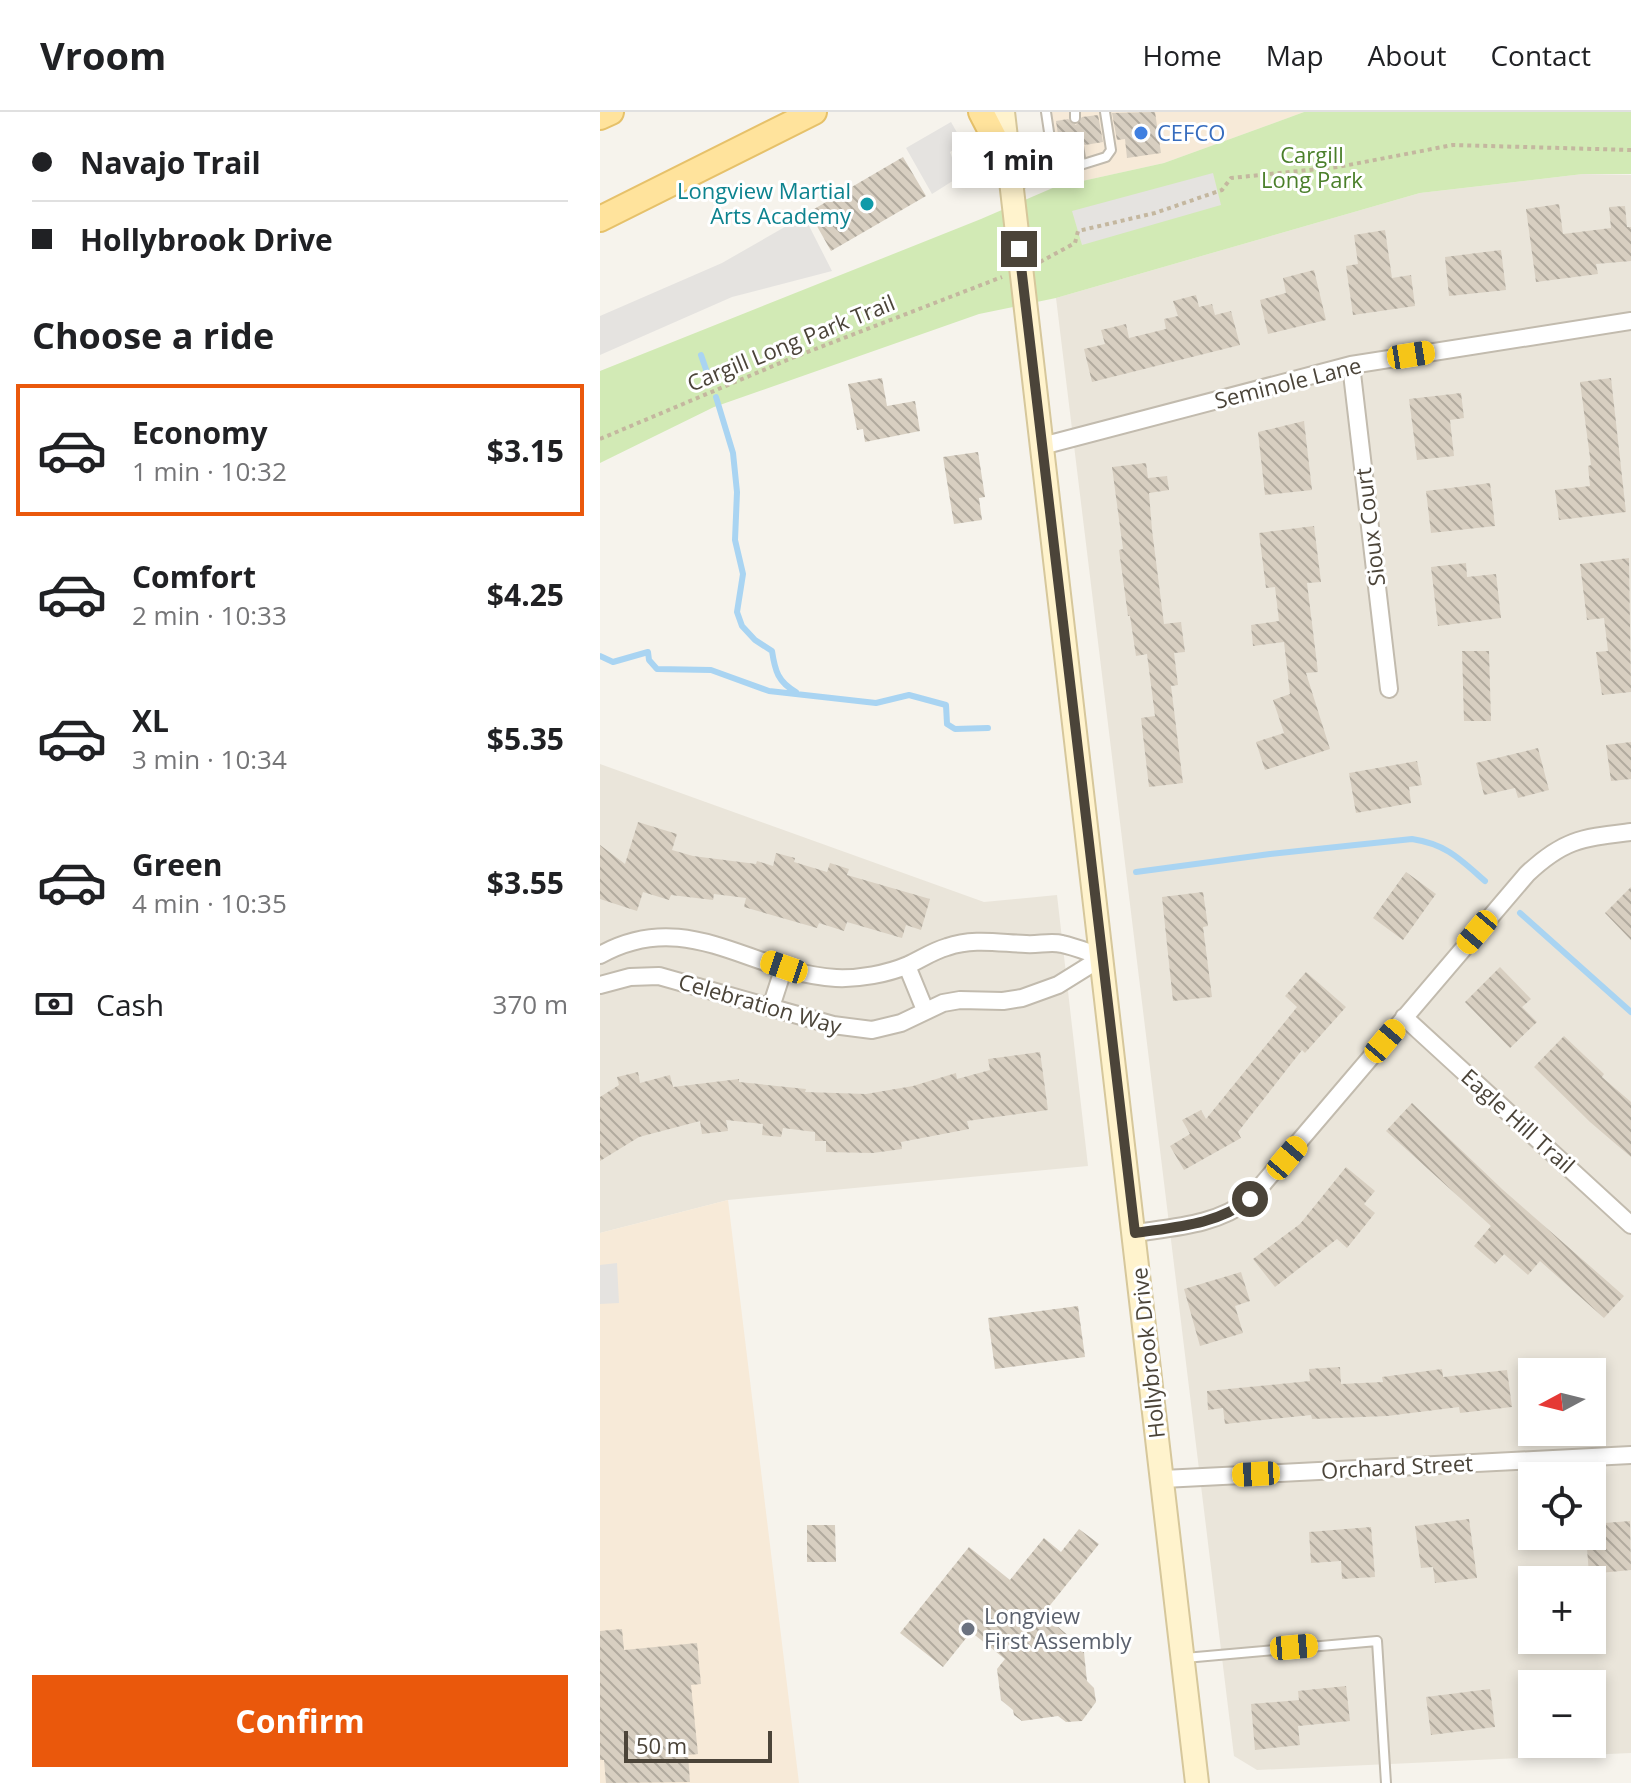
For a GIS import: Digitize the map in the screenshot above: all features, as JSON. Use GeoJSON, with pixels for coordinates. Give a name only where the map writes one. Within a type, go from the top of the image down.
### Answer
{"type":"FeatureCollection","features":[{"type":"Feature","properties":{"kind":"main road"},"geometry":{"type":"LineString","coordinates":[[600,117],[611,112]]}},
{"type":"Feature","properties":{"kind":"main road"},"geometry":{"type":"LineString","coordinates":[[600,219],[814,112]]}},
{"type":"Feature","properties":{"kind":"main road"},"geometry":{"type":"LineString","coordinates":[[981,112],[1012,178]]}},
{"type":"Feature","properties":{"kind":"main road","name":"Hollybrook Drive"},"geometry":{"type":"LineString","coordinates":[[1003,112],[1197,1783]]}},
{"type":"Feature","properties":{"kind":"street","name":"Seminole Lane"},"geometry":{"type":"LineString","coordinates":[[1042,446],[1351,365],[1631,321]]}},
{"type":"Feature","properties":{"kind":"street","name":"Sioux Court"},"geometry":{"type":"LineString","coordinates":[[1351,365],[1389,689]]}},
{"type":"Feature","properties":{"kind":"street"},"geometry":{"type":"LineString","coordinates":[[1135,1233],[1209,1221],[1250,1199],[1542,860],[1572,842],[1631,832]]}},
{"type":"Feature","properties":{"kind":"street","name":"Celebration Way"},"geometry":{"type":"LineString","coordinates":[[600,955],[639,939],[684,937],[808,974],[848,978],[907,966],[945,947],[971,941],[1059,943],[1103,957]]}},
{"type":"Feature","properties":{"kind":"street","name":"Celebration Way"},"geometry":{"type":"LineString","coordinates":[[600,985],[630,977],[659,976],[861,1030],[881,1030],[925,1010],[960,1000],[1022,998],[1058,985],[1103,957]]}},
{"type":"Feature","properties":{"kind":"street"},"geometry":{"type":"LineString","coordinates":[[907,966],[925,1010]]}},
{"type":"Feature","properties":{"kind":"street"},"geometry":{"type":"LineString","coordinates":[[771,1007],[784,967]]}},
{"type":"Feature","properties":{"kind":"street","name":"Eagle Hill Trail"},"geometry":{"type":"LineString","coordinates":[[1404,1017],[1631,1225]]}},
{"type":"Feature","properties":{"kind":"street","name":"Orchard Street"},"geometry":{"type":"LineString","coordinates":[[1163,1479],[1631,1455]]}},
{"type":"Feature","properties":{"kind":"lane"},"geometry":{"type":"LineString","coordinates":[[1046,112],[1055,172]]}},
{"type":"Feature","properties":{"kind":"lane"},"geometry":{"type":"LineString","coordinates":[[1012,178],[1055,172],[1106,157],[1111,150],[1105,112]]}},
{"type":"Feature","properties":{"kind":"lane"},"geometry":{"type":"LineString","coordinates":[[1078,146],[1081,164]]}},
{"type":"Feature","properties":{"kind":"lane"},"geometry":{"type":"LineString","coordinates":[[1183,1658],[1377,1641],[1386,1783]]}},
{"type":"Feature","properties":{"kind":"path"},"geometry":{"type":"LineString","coordinates":[[1047,259],[1075,243],[1078,231],[1155,213],[1209,195],[1222,190],[1231,178],[1338,167],[1469,144],[1631,150]]}},
{"type":"Feature","properties":{"kind":"path","name":"Cargill Long Park Trail"},"geometry":{"type":"LineString","coordinates":[[600,439],[792,358],[995,279]]}},
{"type":"Feature","properties":{"kind":"shaded area"},"geometry":{"type":"Polygon","coordinates":[[[1044,112],[1304,112],[1164,163],[1055,187],[1044,112]]]}},
{"type":"Feature","properties":{"kind":"shaded area"},"geometry":{"type":"Polygon","coordinates":[[[951,122],[963,143],[950,152],[959,177],[932,194],[906,148],[951,122]]]}},
{"type":"Feature","properties":{"kind":"shaded area"},"geometry":{"type":"Polygon","coordinates":[[[1213,173],[1221,205],[1082,245],[1072,211],[1213,173]]]}},
{"type":"Feature","properties":{"kind":"shaded area"},"geometry":{"type":"Polygon","coordinates":[[[1583,174],[1631,175],[1631,1753],[1606,1754],[1606,1670],[1518,1670],[1518,1758],[1521,1758],[1257,1770],[1234,1756],[1056,298],[1420,193],[1583,174]]]}},
{"type":"Feature","properties":{"kind":"shaded area"},"geometry":{"type":"Polygon","coordinates":[[[804,216],[832,271],[732,297],[600,355],[600,316],[722,263],[804,216]]]}},
{"type":"Feature","properties":{"kind":"shaded area"},"geometry":{"type":"Polygon","coordinates":[[[600,764],[984,902],[1057,895],[1088,1166],[728,1200],[600,1233],[600,764]]]}},
{"type":"Feature","properties":{"kind":"shaded area"},"geometry":{"type":"Polygon","coordinates":[[[728,1200],[799,1783],[600,1783],[600,1233],[728,1200]]]}},
{"type":"Feature","properties":{"kind":"shaded area"},"geometry":{"type":"Polygon","coordinates":[[[617,1263],[619,1303],[600,1304],[600,1265],[617,1263]]]}},
{"type":"Feature","properties":{"kind":"green space","name":"Cargill Long Park"},"geometry":{"type":"Polygon","coordinates":[[[1304,112],[1631,112],[1631,174],[1583,174],[1420,193],[1056,298],[979,314],[714,407],[600,463],[600,371],[1055,187],[1164,163],[1304,112]]]}},
{"type":"Feature","properties":{"kind":"building","name":"CEFCO"},"geometry":{"type":"Polygon","coordinates":[[[1155,112],[1161,153],[1127,158],[1125,139],[1117,140],[1112,113],[1155,112]]]}},
{"type":"Feature","properties":{"kind":"building"},"geometry":{"type":"Polygon","coordinates":[[[1098,115],[1103,142],[1085,145],[1078,139],[1073,141],[1071,147],[1060,148],[1056,121],[1068,119],[1076,125],[1082,117],[1098,115]]]}},
{"type":"Feature","properties":{"kind":"building","name":"Longview Martial Arts Academy"},"geometry":{"type":"Polygon","coordinates":[[[903,157],[926,196],[831,251],[809,212],[903,157]]]}},
{"type":"Feature","properties":{"kind":"building"},"geometry":{"type":"Polygon","coordinates":[[[1559,204],[1563,234],[1611,228],[1609,207],[1625,206],[1627,227],[1631,227],[1631,261],[1596,264],[1598,274],[1536,282],[1526,209],[1559,204]]]}},
{"type":"Feature","properties":{"kind":"building"},"geometry":{"type":"Polygon","coordinates":[[[1385,230],[1392,278],[1411,275],[1415,306],[1353,315],[1346,266],[1358,264],[1354,235],[1385,230]]]}},
{"type":"Feature","properties":{"kind":"building"},"geometry":{"type":"Polygon","coordinates":[[[1501,250],[1506,290],[1449,296],[1445,257],[1501,250]]]}},
{"type":"Feature","properties":{"kind":"building"},"geometry":{"type":"Polygon","coordinates":[[[1314,270],[1326,320],[1268,334],[1260,300],[1286,293],[1283,278],[1314,270]]]}},
{"type":"Feature","properties":{"kind":"building"},"geometry":{"type":"Polygon","coordinates":[[[1196,295],[1199,307],[1212,304],[1215,315],[1231,311],[1240,345],[1092,382],[1084,349],[1105,344],[1101,330],[1126,324],[1129,338],[1166,329],[1164,319],[1178,316],[1173,301],[1196,295]]]}},
{"type":"Feature","properties":{"kind":"building"},"geometry":{"type":"Polygon","coordinates":[[[882,378],[887,406],[915,401],[920,431],[865,442],[863,429],[857,430],[848,384],[882,378]]]}},
{"type":"Feature","properties":{"kind":"building"},"geometry":{"type":"Polygon","coordinates":[[[1611,378],[1626,512],[1559,520],[1555,490],[1590,486],[1588,466],[1591,465],[1580,382],[1611,378]]]}},
{"type":"Feature","properties":{"kind":"building"},"geometry":{"type":"Polygon","coordinates":[[[1461,393],[1464,418],[1450,420],[1454,456],[1417,460],[1409,399],[1461,393]]]}},
{"type":"Feature","properties":{"kind":"building"},"geometry":{"type":"Polygon","coordinates":[[[1304,421],[1312,490],[1265,495],[1258,432],[1304,421]]]}},
{"type":"Feature","properties":{"kind":"building"},"geometry":{"type":"Polygon","coordinates":[[[978,452],[985,497],[979,498],[982,520],[954,524],[943,457],[978,452]]]}},
{"type":"Feature","properties":{"kind":"building"},"geometry":{"type":"Polygon","coordinates":[[[1146,463],[1148,478],[1167,476],[1169,490],[1149,493],[1152,530],[1164,624],[1181,622],[1185,652],[1174,653],[1178,685],[1171,686],[1183,783],[1149,787],[1141,718],[1155,716],[1147,654],[1136,656],[1128,616],[1112,467],[1146,463]]]}},
{"type":"Feature","properties":{"kind":"building"},"geometry":{"type":"Polygon","coordinates":[[[1490,483],[1495,526],[1431,533],[1426,491],[1490,483]]]}},
{"type":"Feature","properties":{"kind":"building"},"geometry":{"type":"Polygon","coordinates":[[[1314,526],[1321,582],[1307,583],[1318,672],[1306,673],[1330,749],[1265,770],[1256,742],[1284,733],[1273,700],[1290,694],[1284,642],[1253,646],[1251,625],[1279,621],[1275,587],[1266,588],[1259,533],[1314,526]]]}},
{"type":"Feature","properties":{"kind":"building"},"geometry":{"type":"Polygon","coordinates":[[[1629,558],[1631,692],[1602,695],[1596,652],[1608,651],[1604,618],[1587,620],[1580,564],[1629,558]]]}},
{"type":"Feature","properties":{"kind":"building"},"geometry":{"type":"Polygon","coordinates":[[[1466,563],[1467,577],[1496,574],[1501,618],[1438,626],[1431,567],[1466,563]]]}},
{"type":"Feature","properties":{"kind":"building"},"geometry":{"type":"Polygon","coordinates":[[[1462,651],[1489,651],[1491,721],[1464,721],[1462,651]]]}},
{"type":"Feature","properties":{"kind":"building"},"geometry":{"type":"Polygon","coordinates":[[[1631,742],[1631,779],[1611,781],[1606,745],[1631,742]]]}},
{"type":"Feature","properties":{"kind":"building"},"geometry":{"type":"Polygon","coordinates":[[[1538,748],[1549,790],[1518,798],[1515,788],[1484,795],[1476,763],[1538,748]]]}},
{"type":"Feature","properties":{"kind":"building"},"geometry":{"type":"Polygon","coordinates":[[[1417,761],[1422,785],[1409,787],[1411,803],[1356,813],[1349,773],[1417,761]]]}},
{"type":"Feature","properties":{"kind":"building"},"geometry":{"type":"Polygon","coordinates":[[[638,822],[677,834],[672,850],[693,856],[756,864],[757,861],[773,866],[776,853],[827,872],[830,863],[849,869],[847,875],[930,899],[921,930],[906,925],[902,938],[847,922],[844,931],[819,923],[817,928],[744,907],[746,898],[714,894],[713,900],[671,895],[669,900],[643,892],[637,911],[600,899],[600,845],[625,864],[638,822]]]}},
{"type":"Feature","properties":{"kind":"building"},"geometry":{"type":"Polygon","coordinates":[[[1406,872],[1436,894],[1403,940],[1373,918],[1406,872]]]}},
{"type":"Feature","properties":{"kind":"building"},"geometry":{"type":"Polygon","coordinates":[[[1631,887],[1631,940],[1605,913],[1631,887]]]}},
{"type":"Feature","properties":{"kind":"building"},"geometry":{"type":"Polygon","coordinates":[[[1203,892],[1208,926],[1203,927],[1212,997],[1173,1001],[1162,897],[1203,892]]]}},
{"type":"Feature","properties":{"kind":"building"},"geometry":{"type":"Polygon","coordinates":[[[1500,967],[1531,999],[1522,1007],[1537,1022],[1510,1048],[1465,1002],[1500,967]]]}},
{"type":"Feature","properties":{"kind":"building"},"geometry":{"type":"Polygon","coordinates":[[[1306,972],[1346,1007],[1305,1053],[1302,1050],[1238,1132],[1241,1138],[1184,1170],[1170,1146],[1190,1134],[1182,1120],[1201,1110],[1206,1119],[1297,1007],[1285,996],[1306,972]]]}},
{"type":"Feature","properties":{"kind":"building"},"geometry":{"type":"Polygon","coordinates":[[[1564,1036],[1604,1074],[1602,1077],[1631,1102],[1631,1157],[1534,1067],[1564,1036]]]}},
{"type":"Feature","properties":{"kind":"building"},"geometry":{"type":"Polygon","coordinates":[[[1040,1052],[1048,1110],[967,1121],[969,1129],[901,1142],[902,1149],[873,1153],[826,1152],[826,1141],[815,1141],[815,1132],[783,1128],[781,1137],[762,1135],[763,1124],[726,1120],[728,1131],[702,1134],[700,1121],[639,1137],[600,1161],[600,1097],[619,1085],[617,1077],[638,1072],[640,1083],[670,1075],[673,1087],[739,1079],[739,1082],[806,1089],[805,1092],[866,1094],[913,1086],[956,1073],[957,1079],[990,1070],[988,1059],[1040,1052]]]}},
{"type":"Feature","properties":{"kind":"building"},"geometry":{"type":"Polygon","coordinates":[[[1412,1103],[1502,1189],[1624,1296],[1604,1318],[1540,1261],[1528,1275],[1504,1254],[1495,1264],[1474,1246],[1491,1226],[1386,1131],[1412,1103]]]}},
{"type":"Feature","properties":{"kind":"building"},"geometry":{"type":"Polygon","coordinates":[[[1346,1167],[1375,1191],[1364,1204],[1375,1213],[1347,1248],[1337,1239],[1275,1287],[1253,1259],[1300,1224],[1346,1167]]]}},
{"type":"Feature","properties":{"kind":"building"},"geometry":{"type":"Polygon","coordinates":[[[1241,1272],[1250,1301],[1235,1306],[1243,1333],[1200,1346],[1184,1289],[1241,1272]]]}},
{"type":"Feature","properties":{"kind":"building"},"geometry":{"type":"Polygon","coordinates":[[[1078,1306],[1085,1357],[995,1369],[988,1318],[1078,1306]]]}},
{"type":"Feature","properties":{"kind":"building"},"geometry":{"type":"Polygon","coordinates":[[[1340,1367],[1341,1384],[1383,1382],[1382,1377],[1442,1369],[1443,1377],[1507,1370],[1512,1407],[1460,1413],[1459,1407],[1387,1416],[1312,1419],[1311,1415],[1225,1424],[1223,1408],[1208,1410],[1207,1391],[1310,1381],[1309,1369],[1340,1367]]]}},
{"type":"Feature","properties":{"kind":"building"},"geometry":{"type":"Polygon","coordinates":[[[1469,1519],[1477,1578],[1435,1583],[1433,1567],[1421,1568],[1415,1526],[1469,1519]]]}},
{"type":"Feature","properties":{"kind":"building"},"geometry":{"type":"Polygon","coordinates":[[[1630,1521],[1631,1570],[1606,1572],[1606,1566],[1588,1566],[1587,1550],[1606,1550],[1606,1523],[1630,1521]]]}},
{"type":"Feature","properties":{"kind":"building"},"geometry":{"type":"Polygon","coordinates":[[[807,1525],[835,1525],[836,1562],[807,1562],[807,1525]]]}},
{"type":"Feature","properties":{"kind":"building"},"geometry":{"type":"Polygon","coordinates":[[[1371,1527],[1375,1577],[1342,1579],[1341,1561],[1311,1563],[1309,1532],[1371,1527]]]}},
{"type":"Feature","properties":{"kind":"building","name":"Longview First Assembly"},"geometry":{"type":"Polygon","coordinates":[[[1079,1529],[1099,1544],[1043,1614],[1071,1638],[1075,1637],[1083,1643],[1087,1681],[1094,1688],[1096,1702],[1082,1721],[1066,1722],[1058,1716],[1022,1721],[1014,1715],[1013,1710],[1001,1700],[997,1669],[1005,1659],[971,1632],[943,1667],[900,1633],[969,1547],[1010,1580],[1044,1538],[1061,1552],[1079,1529]]]}},
{"type":"Feature","properties":{"kind":"building"},"geometry":{"type":"Polygon","coordinates":[[[622,1629],[624,1650],[697,1643],[701,1684],[691,1685],[698,1754],[688,1755],[690,1782],[606,1783],[604,1760],[600,1760],[600,1631],[622,1629]]]}},
{"type":"Feature","properties":{"kind":"building"},"geometry":{"type":"Polygon","coordinates":[[[1346,1686],[1350,1721],[1298,1726],[1300,1745],[1255,1750],[1251,1704],[1299,1700],[1298,1691],[1346,1686]]]}},
{"type":"Feature","properties":{"kind":"building"},"geometry":{"type":"Polygon","coordinates":[[[1490,1689],[1495,1727],[1431,1735],[1426,1697],[1490,1689]]]}},
{"type":"Feature","properties":{"kind":"waterway"},"geometry":{"type":"LineString","coordinates":[[701,355],[710,381]]}},
{"type":"Feature","properties":{"kind":"waterway"},"geometry":{"type":"LineString","coordinates":[[716,397],[733,453],[737,492],[735,540],[743,574],[737,612],[742,626],[755,640],[772,651],[778,675],[796,692]]}},
{"type":"Feature","properties":{"kind":"waterway"},"geometry":{"type":"LineString","coordinates":[[600,656],[613,662],[648,652],[649,660],[657,669],[711,670],[769,691],[876,703],[909,695],[946,705],[947,724],[955,729],[988,728]]}},
{"type":"Feature","properties":{"kind":"waterway"},"geometry":{"type":"LineString","coordinates":[[1136,872],[1412,839],[1443,849],[1485,881]]}},
{"type":"Feature","properties":{"kind":"waterway"},"geometry":{"type":"LineString","coordinates":[[1520,913],[1631,1012]]}},
{"type":"Feature","properties":{"kind":"place","name":"CEFCO"},"geometry":{"type":"Point","coordinates":[1141,133]}},
{"type":"Feature","properties":{"kind":"place","name":"Longview Martial Arts Academy"},"geometry":{"type":"Point","coordinates":[867,204]}},
{"type":"Feature","properties":{"kind":"place","name":"Longview First Assembly"},"geometry":{"type":"Point","coordinates":[968,1629]}},
{"type":"Feature","properties":{"kind":"route"},"geometry":{"type":"LineString","coordinates":[[1019,249],[1135,1233],[1209,1221],[1250,1199]]}}]}
